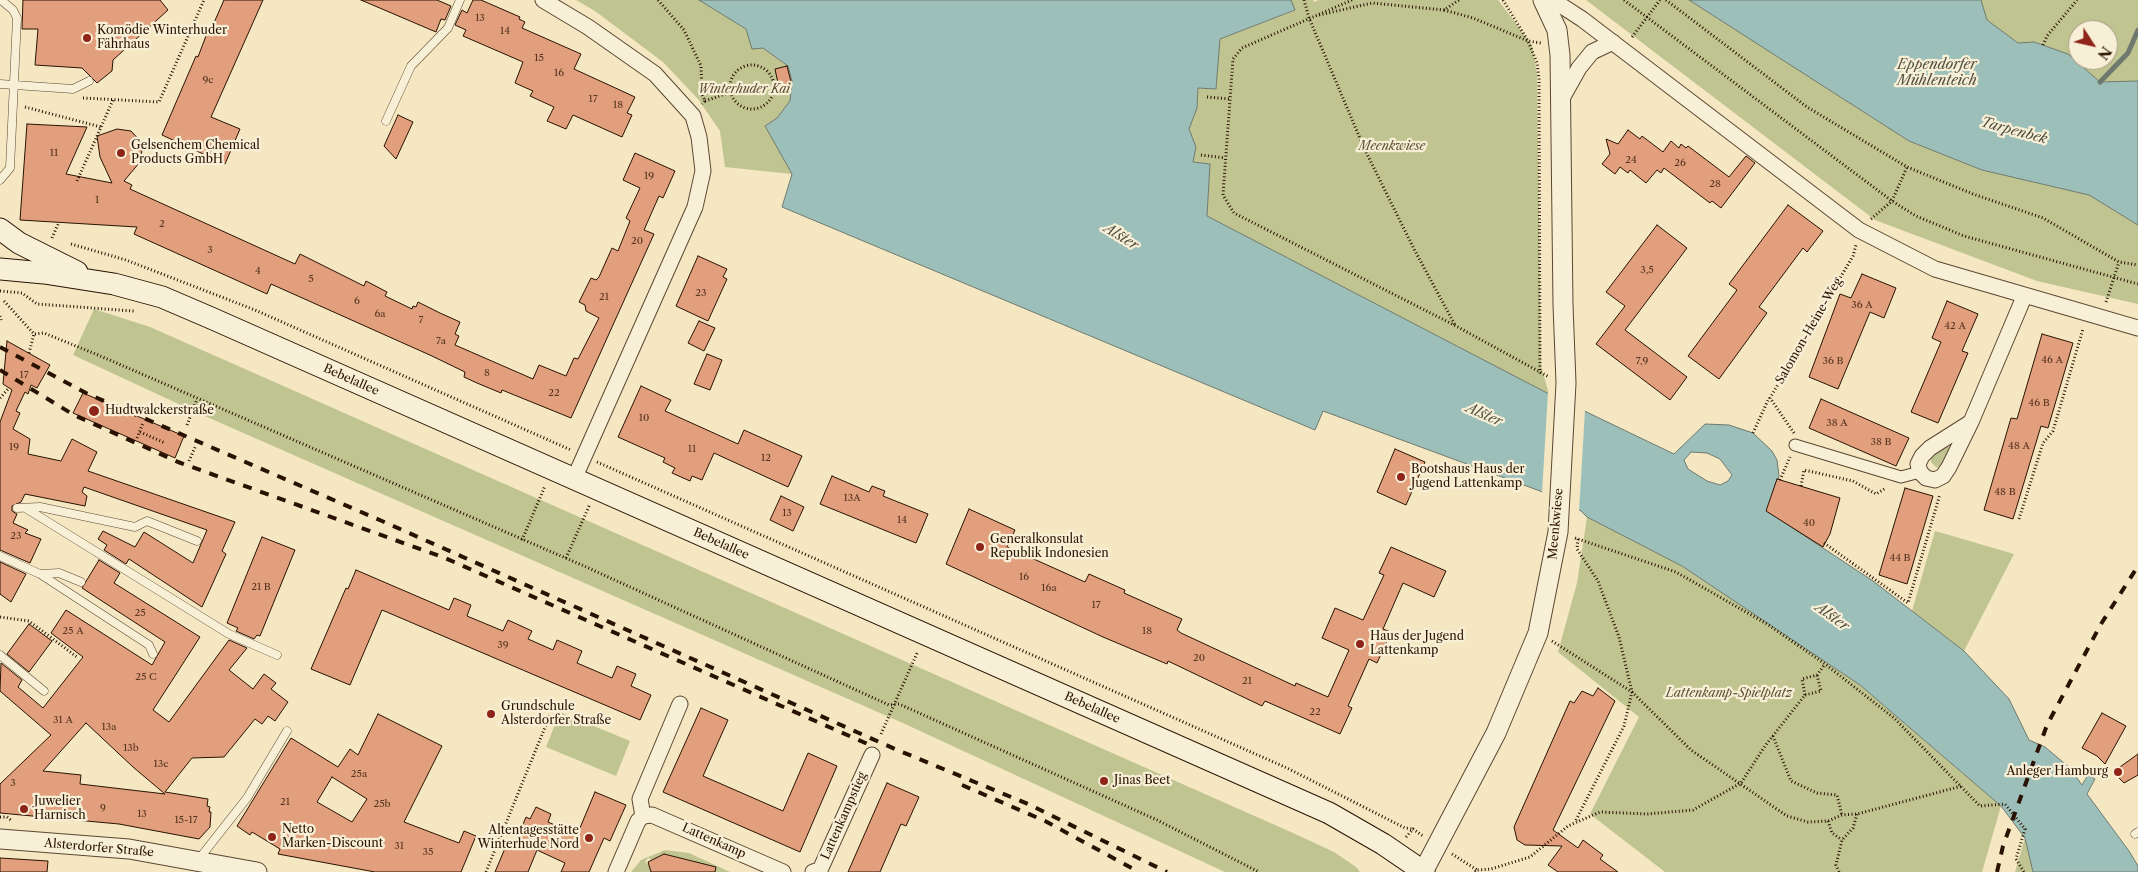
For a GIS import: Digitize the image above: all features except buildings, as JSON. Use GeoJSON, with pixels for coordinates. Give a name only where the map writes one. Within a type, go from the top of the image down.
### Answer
{"type":"FeatureCollection","features":[{"type":"Feature","properties":{"kind":"main road"},"geometry":{"type":"LineString","coordinates":[[0,229],[19,243],[93,280]]}},
{"type":"Feature","properties":{"kind":"main road","name":"Bebelallee"},"geometry":{"type":"LineString","coordinates":[[0,269],[93,280],[162,297],[1329,813],[1382,844],[1423,872]]}},
{"type":"Feature","properties":{"kind":"street"},"geometry":{"type":"LineString","coordinates":[[543,0],[588,27],[655,74],[693,116],[699,137],[703,172],[694,207],[574,479]]}},
{"type":"Feature","properties":{"kind":"street"},"geometry":{"type":"LineString","coordinates":[[1543,0],[1570,10],[1859,230],[1935,269],[2024,297],[2138,328]]}},
{"type":"Feature","properties":{"kind":"street","name":"Meenkwiese"},"geometry":{"type":"LineString","coordinates":[[1423,872],[1496,733],[1538,633],[1558,532],[1566,392],[1562,304],[1560,41],[1543,0]]}},
{"type":"Feature","properties":{"kind":"street"},"geometry":{"type":"LineString","coordinates":[[1561,100],[1592,52],[1613,42]]}},
{"type":"Feature","properties":{"kind":"street"},"geometry":{"type":"LineString","coordinates":[[1971,422],[1926,452],[1918,464],[1920,472],[1926,478],[1935,480],[1943,476],[1949,468],[1971,422],[2024,297]]}},
{"type":"Feature","properties":{"kind":"street"},"geometry":{"type":"LineString","coordinates":[[1795,445],[1901,477],[1920,472]]}},
{"type":"Feature","properties":{"kind":"street"},"geometry":{"type":"LineString","coordinates":[[616,872],[638,821],[643,816],[640,799],[680,704]]}},
{"type":"Feature","properties":{"kind":"street","name":"Lattenkampstieg"},"geometry":{"type":"LineString","coordinates":[[812,872],[820,870],[872,755]]}},
{"type":"Feature","properties":{"kind":"street","name":"Lattenkamp"},"geometry":{"type":"LineString","coordinates":[[643,816],[662,818],[783,872]]}},
{"type":"Feature","properties":{"kind":"street","name":"Alsterdorfer Straße"},"geometry":{"type":"LineString","coordinates":[[0,839],[129,849],[257,872]]}},
{"type":"Feature","properties":{"kind":"lane"},"geometry":{"type":"LineString","coordinates":[[0,180],[10,168],[18,18],[13,10],[1,0]]}},
{"type":"Feature","properties":{"kind":"lane"},"geometry":{"type":"LineString","coordinates":[[386,121],[411,66],[448,28],[460,0]]}},
{"type":"Feature","properties":{"kind":"lane"},"geometry":{"type":"LineString","coordinates":[[0,84],[73,89],[89,81]]}},
{"type":"Feature","properties":{"kind":"lane"},"geometry":{"type":"LineString","coordinates":[[17,508],[40,507],[134,527],[147,521],[197,541]]}},
{"type":"Feature","properties":{"kind":"lane"},"geometry":{"type":"LineString","coordinates":[[27,509],[229,634],[277,655]]}},
{"type":"Feature","properties":{"kind":"lane"},"geometry":{"type":"LineString","coordinates":[[0,556],[40,574],[149,646],[153,654]]}},
{"type":"Feature","properties":{"kind":"lane"},"geometry":{"type":"LineString","coordinates":[[40,574],[59,573],[81,582]]}},
{"type":"Feature","properties":{"kind":"lane"},"geometry":{"type":"LineString","coordinates":[[0,655],[44,691]]}},
{"type":"Feature","properties":{"kind":"lane"},"geometry":{"type":"LineString","coordinates":[[197,861],[247,798],[288,731]]}},
{"type":"Feature","properties":{"kind":"path"},"geometry":{"type":"LineString","coordinates":[[74,98],[159,102],[204,0]]}},
{"type":"Feature","properties":{"kind":"path"},"geometry":{"type":"LineString","coordinates":[[658,0],[684,30],[700,66],[702,94],[705,101]]}},
{"type":"Feature","properties":{"kind":"path"},"geometry":{"type":"LineString","coordinates":[[1304,0],[1309,18],[1366,150],[1414,249],[1456,326]]}},
{"type":"Feature","properties":{"kind":"path"},"geometry":{"type":"LineString","coordinates":[[1352,0],[1242,48],[1233,59],[1223,195],[1234,213],[1456,326],[1540,374],[1566,392]]}},
{"type":"Feature","properties":{"kind":"path"},"geometry":{"type":"LineString","coordinates":[[1444,10],[1459,0]]}},
{"type":"Feature","properties":{"kind":"path"},"geometry":{"type":"LineString","coordinates":[[1503,0],[1528,41],[1537,63],[1539,79],[1540,374]]}},
{"type":"Feature","properties":{"kind":"path"},"geometry":{"type":"LineString","coordinates":[[1624,0],[1892,201],[1916,216],[1964,236],[2138,284]]}},
{"type":"Feature","properties":{"kind":"path"},"geometry":{"type":"LineString","coordinates":[[1628,42],[1660,0]]}},
{"type":"Feature","properties":{"kind":"path"},"geometry":{"type":"LineString","coordinates":[[1666,0],[1807,107],[1907,168],[1973,194],[2043,218],[2119,262],[2138,265]]}},
{"type":"Feature","properties":{"kind":"path"},"geometry":{"type":"LineString","coordinates":[[2043,45],[2045,39],[2077,0]]}},
{"type":"Feature","properties":{"kind":"path"},"geometry":{"type":"LineString","coordinates":[[1309,18],[1372,3],[1444,10],[1473,18],[1536,44],[1550,43]]}},
{"type":"Feature","properties":{"kind":"path"},"geometry":{"type":"LineString","coordinates":[[748,65],[762,67],[772,78],[774,92],[771,98],[760,107],[746,108],[739,104],[731,92],[732,78],[736,72],[748,65]]}},
{"type":"Feature","properties":{"kind":"path"},"geometry":{"type":"LineString","coordinates":[[693,116],[705,101],[731,92]]}},
{"type":"Feature","properties":{"kind":"path"},"geometry":{"type":"LineString","coordinates":[[1207,97],[1230,99]]}},
{"type":"Feature","properties":{"kind":"path"},"geometry":{"type":"LineString","coordinates":[[77,181],[113,100]]}},
{"type":"Feature","properties":{"kind":"path"},"geometry":{"type":"LineString","coordinates":[[25,107],[101,127]]}},
{"type":"Feature","properties":{"kind":"path"},"geometry":{"type":"LineString","coordinates":[[1201,156],[1225,158]]}},
{"type":"Feature","properties":{"kind":"path"},"geometry":{"type":"LineString","coordinates":[[1859,230],[1892,201],[1907,168]]}},
{"type":"Feature","properties":{"kind":"path"},"geometry":{"type":"LineString","coordinates":[[52,238],[59,222]]}},
{"type":"Feature","properties":{"kind":"path","name":"Salomon-Heine-Weg"},"geometry":{"type":"LineString","coordinates":[[1795,445],[1796,435],[1770,398],[1853,256],[1859,230]]}},
{"type":"Feature","properties":{"kind":"path"},"geometry":{"type":"LineString","coordinates":[[71,244],[126,260],[255,310],[576,452]]}},
{"type":"Feature","properties":{"kind":"path"},"geometry":{"type":"LineString","coordinates":[[2019,519],[2043,443],[2053,431],[2094,316],[2115,278],[2119,262]]}},
{"type":"Feature","properties":{"kind":"path"},"geometry":{"type":"LineString","coordinates":[[0,291],[22,293],[37,304],[137,311]]}},
{"type":"Feature","properties":{"kind":"path"},"geometry":{"type":"LineString","coordinates":[[4,302],[34,334]]}},
{"type":"Feature","properties":{"kind":"path"},"geometry":{"type":"LineString","coordinates":[[34,334],[44,333],[98,355],[566,558],[889,705],[899,704],[1157,820],[1260,872]]}},
{"type":"Feature","properties":{"kind":"path"},"geometry":{"type":"LineString","coordinates":[[29,354],[34,334]]}},
{"type":"Feature","properties":{"kind":"path"},"geometry":{"type":"LineString","coordinates":[[0,398],[9,388]]}},
{"type":"Feature","properties":{"kind":"path"},"geometry":{"type":"LineString","coordinates":[[1754,433],[1770,398]]}},
{"type":"Feature","properties":{"kind":"path"},"geometry":{"type":"LineString","coordinates":[[187,425],[197,399]]}},
{"type":"Feature","properties":{"kind":"path"},"geometry":{"type":"LineString","coordinates":[[137,438],[143,423]]}},
{"type":"Feature","properties":{"kind":"path"},"geometry":{"type":"LineString","coordinates":[[140,432],[165,442]]}},
{"type":"Feature","properties":{"kind":"path"},"geometry":{"type":"LineString","coordinates":[[189,461],[190,453],[196,445]]}},
{"type":"Feature","properties":{"kind":"path"},"geometry":{"type":"LineString","coordinates":[[1780,480],[1795,445]]}},
{"type":"Feature","properties":{"kind":"path"},"geometry":{"type":"LineString","coordinates":[[594,460],[1269,760],[1405,828],[1413,829]]}},
{"type":"Feature","properties":{"kind":"path"},"geometry":{"type":"LineString","coordinates":[[522,540],[552,470]]}},
{"type":"Feature","properties":{"kind":"path"},"geometry":{"type":"LineString","coordinates":[[1800,486],[1804,470],[1853,481],[1876,494],[1901,477]]}},
{"type":"Feature","properties":{"kind":"path"},"geometry":{"type":"LineString","coordinates":[[1824,543],[1908,603],[1939,502],[1943,476]]}},
{"type":"Feature","properties":{"kind":"path"},"geometry":{"type":"LineString","coordinates":[[566,558],[597,489]]}},
{"type":"Feature","properties":{"kind":"path"},"geometry":{"type":"LineString","coordinates":[[1558,532],[1676,572],[1725,598],[1825,664],[1894,718],[1980,806],[2005,804],[2025,828],[2016,859],[2024,872]]}},
{"type":"Feature","properties":{"kind":"path"},"geometry":{"type":"LineString","coordinates":[[1575,823],[1624,726],[1632,692],[1619,637],[1598,581],[1577,549],[1578,539]]}},
{"type":"Feature","properties":{"kind":"path"},"geometry":{"type":"LineString","coordinates":[[0,617],[29,621],[77,657]]}},
{"type":"Feature","properties":{"kind":"path"},"geometry":{"type":"LineString","coordinates":[[1538,633],[1632,692],[1691,750],[1787,816],[1808,822],[1828,821],[1842,815],[1856,814],[1962,786]]}},
{"type":"Feature","properties":{"kind":"path"},"geometry":{"type":"LineString","coordinates":[[881,734],[925,634]]}},
{"type":"Feature","properties":{"kind":"path"},"geometry":{"type":"LineString","coordinates":[[1805,695],[1802,679],[1817,675],[1825,664]]}},
{"type":"Feature","properties":{"kind":"path"},"geometry":{"type":"LineString","coordinates":[[1475,872],[1530,857],[1568,826],[1600,812],[1647,814],[1693,810],[1741,783],[1772,736],[1805,695],[1821,691],[1817,675]]}},
{"type":"Feature","properties":{"kind":"path"},"geometry":{"type":"LineString","coordinates":[[486,872],[550,715]]}},
{"type":"Feature","properties":{"kind":"path"},"geometry":{"type":"LineString","coordinates":[[1772,736],[1791,781],[1817,794],[1837,794],[1842,815]]}},
{"type":"Feature","properties":{"kind":"path"},"geometry":{"type":"LineString","coordinates":[[1839,872],[1836,865],[1842,840],[1853,828],[1856,814]]}},
{"type":"Feature","properties":{"kind":"path"},"geometry":{"type":"LineString","coordinates":[[0,817],[7,817]]}},
{"type":"Feature","properties":{"kind":"path"},"geometry":{"type":"LineString","coordinates":[[1828,821],[1832,833],[1842,840]]}},
{"type":"Feature","properties":{"kind":"green space","name":"Winterhuder Kai"},"geometry":{"type":"Polygon","coordinates":[[[576,0],[699,0],[746,29],[763,48],[788,66],[792,81],[790,101],[777,118],[765,126],[792,174],[725,167],[720,131],[698,99],[663,62],[595,11],[576,0]]]}},
{"type":"Feature","properties":{"kind":"green space","name":"Meenkwiese"},"geometry":{"type":"Polygon","coordinates":[[[1291,0],[1313,0],[1314,2],[1319,0],[1498,0],[1532,45],[1537,75],[1541,366],[1549,394],[1207,216],[1210,164],[1193,162],[1189,129],[1197,108],[1198,88],[1216,89],[1220,39],[1294,11],[1291,0]]]}},
{"type":"Feature","properties":{"kind":"green space","name":"Eppendorfer Mühlenteich"},"geometry":{"type":"Polygon","coordinates":[[[1586,0],[1689,0],[1909,141],[1982,170],[2089,195],[2138,225],[2138,304],[2037,281],[1875,220],[1586,0]]]}},
{"type":"Feature","properties":{"kind":"green space","name":"Eppendorfer Mühlenteich"},"geometry":{"type":"Polygon","coordinates":[[[1981,0],[2138,0],[2138,81],[2100,82],[2086,70],[2118,70],[2118,20],[2068,20],[2068,54],[2035,42],[2018,43],[1987,20],[1981,0]]]}},
{"type":"Feature","properties":{"kind":"green space"},"geometry":{"type":"Polygon","coordinates":[[[94,309],[150,327],[1293,833],[1334,852],[1356,867],[1360,872],[1225,872],[905,724],[198,413],[73,355],[94,309]]]}},
{"type":"Feature","properties":{"kind":"green space"},"geometry":{"type":"Polygon","coordinates":[[[1945,445],[1951,448],[1951,451],[1940,468],[1936,467],[1931,462],[1931,454],[1945,445]]]}},
{"type":"Feature","properties":{"kind":"green space","name":"Lattenkamp-Spielplatz"},"geometry":{"type":"Polygon","coordinates":[[[1587,517],[1682,566],[1860,685],[2001,806],[1982,872],[1665,872],[1590,814],[1639,717],[1558,652],[1577,583],[1587,517]]]}},
{"type":"Feature","properties":{"kind":"green space"},"geometry":{"type":"Polygon","coordinates":[[[1935,531],[2014,554],[1964,651],[1912,611],[1935,531]]]}},
{"type":"Feature","properties":{"kind":"green space"},"geometry":{"type":"Polygon","coordinates":[[[560,712],[630,741],[616,776],[546,747],[560,712]]]}},
{"type":"Feature","properties":{"kind":"green space"},"geometry":{"type":"Polygon","coordinates":[[[2025,838],[2033,872],[2015,872],[2025,838]]]}},
{"type":"Feature","properties":{"kind":"green space"},"geometry":{"type":"Polygon","coordinates":[[[665,850],[689,853],[730,872],[692,872],[694,861],[664,854],[652,860],[648,858],[645,862],[649,865],[651,872],[631,872],[641,860],[665,850]]]}},
{"type":"Feature","properties":{"kind":"water","name":"Alster"},"geometry":{"type":"Polygon","coordinates":[[[699,0],[1291,0],[1295,10],[1220,39],[1216,89],[1198,88],[1197,108],[1189,129],[1196,147],[1193,162],[1210,164],[1207,216],[1549,394],[1674,454],[1705,424],[1729,425],[1753,433],[1772,451],[1777,460],[1779,476],[1767,511],[1873,581],[1964,651],[2009,699],[2029,740],[2045,747],[2070,768],[2082,785],[2088,775],[2095,779],[2087,794],[2129,851],[2138,866],[2138,872],[2033,872],[2025,838],[2001,806],[1860,685],[1682,566],[1587,517],[1581,511],[1540,491],[1323,411],[1315,430],[782,207],[792,174],[765,126],[777,118],[790,101],[792,81],[788,66],[763,48],[752,49],[746,29],[699,0]],[[1691,452],[1684,460],[1688,469],[1707,481],[1720,485],[1728,481],[1732,475],[1720,459],[1707,453],[1691,452]]]}},
{"type":"Feature","properties":{"kind":"water","name":"Eppendorfer Mühlenteich"},"geometry":{"type":"Polygon","coordinates":[[[1689,0],[1981,0],[1987,20],[2018,43],[2034,42],[2068,54],[2068,70],[2086,70],[2100,82],[2138,81],[2138,225],[2089,195],[1982,170],[1909,141],[1689,0]]]}},
{"type":"Feature","properties":{"kind":"pier"},"geometry":{"type":"Polygon","coordinates":[[[1548,392],[1585,410],[1579,512],[1542,493],[1548,392]]]}},
{"type":"Feature","properties":{"kind":"waterway"},"geometry":{"type":"LineString","coordinates":[[2100,82],[2128,53],[2138,30]]}},
{"type":"Feature","properties":{"kind":"railway"},"geometry":{"type":"LineString","coordinates":[[0,347],[88,394],[382,521],[895,749],[1028,804],[1167,872]]}},
{"type":"Feature","properties":{"kind":"railway"},"geometry":{"type":"LineString","coordinates":[[0,370],[74,415],[178,462],[445,558],[870,745]]}},
{"type":"Feature","properties":{"kind":"railway"},"geometry":{"type":"LineString","coordinates":[[1997,872],[2003,846],[2047,725],[2101,624],[2138,566]]}},
{"type":"Feature","properties":{"kind":"railway"},"geometry":{"type":"LineString","coordinates":[[962,785],[1045,821],[1139,872]]}},
{"type":"Feature","properties":{"kind":"place","name":"Komödie Winterhuder Fährhaus"},"geometry":{"type":"Point","coordinates":[87,38]}},
{"type":"Feature","properties":{"kind":"place","name":"Gelsenchem Chemical Products GmbH"},"geometry":{"type":"Point","coordinates":[121,153]}},
{"type":"Feature","properties":{"kind":"place","name":"Hudtwalckerstraße"},"geometry":{"type":"Point","coordinates":[94,411]}},
{"type":"Feature","properties":{"kind":"place","name":"Bootshaus Haus der Jugend Lattenkamp"},"geometry":{"type":"Point","coordinates":[1401,477]}},
{"type":"Feature","properties":{"kind":"place","name":"Generalkonsulat Republik Indonesien"},"geometry":{"type":"Point","coordinates":[980,547]}},
{"type":"Feature","properties":{"kind":"place","name":"Haus der Jugend Lattenkamp"},"geometry":{"type":"Point","coordinates":[1360,644]}},
{"type":"Feature","properties":{"kind":"place","name":"Grundschule Alsterdorfer Straße"},"geometry":{"type":"Point","coordinates":[491,714]}},
{"type":"Feature","properties":{"kind":"place","name":"Anleger Hamburg"},"geometry":{"type":"Point","coordinates":[2118,772]}},
{"type":"Feature","properties":{"kind":"place","name":"Jinas Beet"},"geometry":{"type":"Point","coordinates":[1104,781]}},
{"type":"Feature","properties":{"kind":"place","name":"Juwelier Harnisch"},"geometry":{"type":"Point","coordinates":[24,809]}},
{"type":"Feature","properties":{"kind":"place","name":"Netto Marken-Discount"},"geometry":{"type":"Point","coordinates":[272,837]}},
{"type":"Feature","properties":{"kind":"place","name":"Altentagesstätte Winterhude Nord"},"geometry":{"type":"Point","coordinates":[589,838]}},
{"type":"Feature","properties":{"kind":"water label","name":"Tarpenbek"},"geometry":{"type":"Point","coordinates":[2014,131]}}]}
